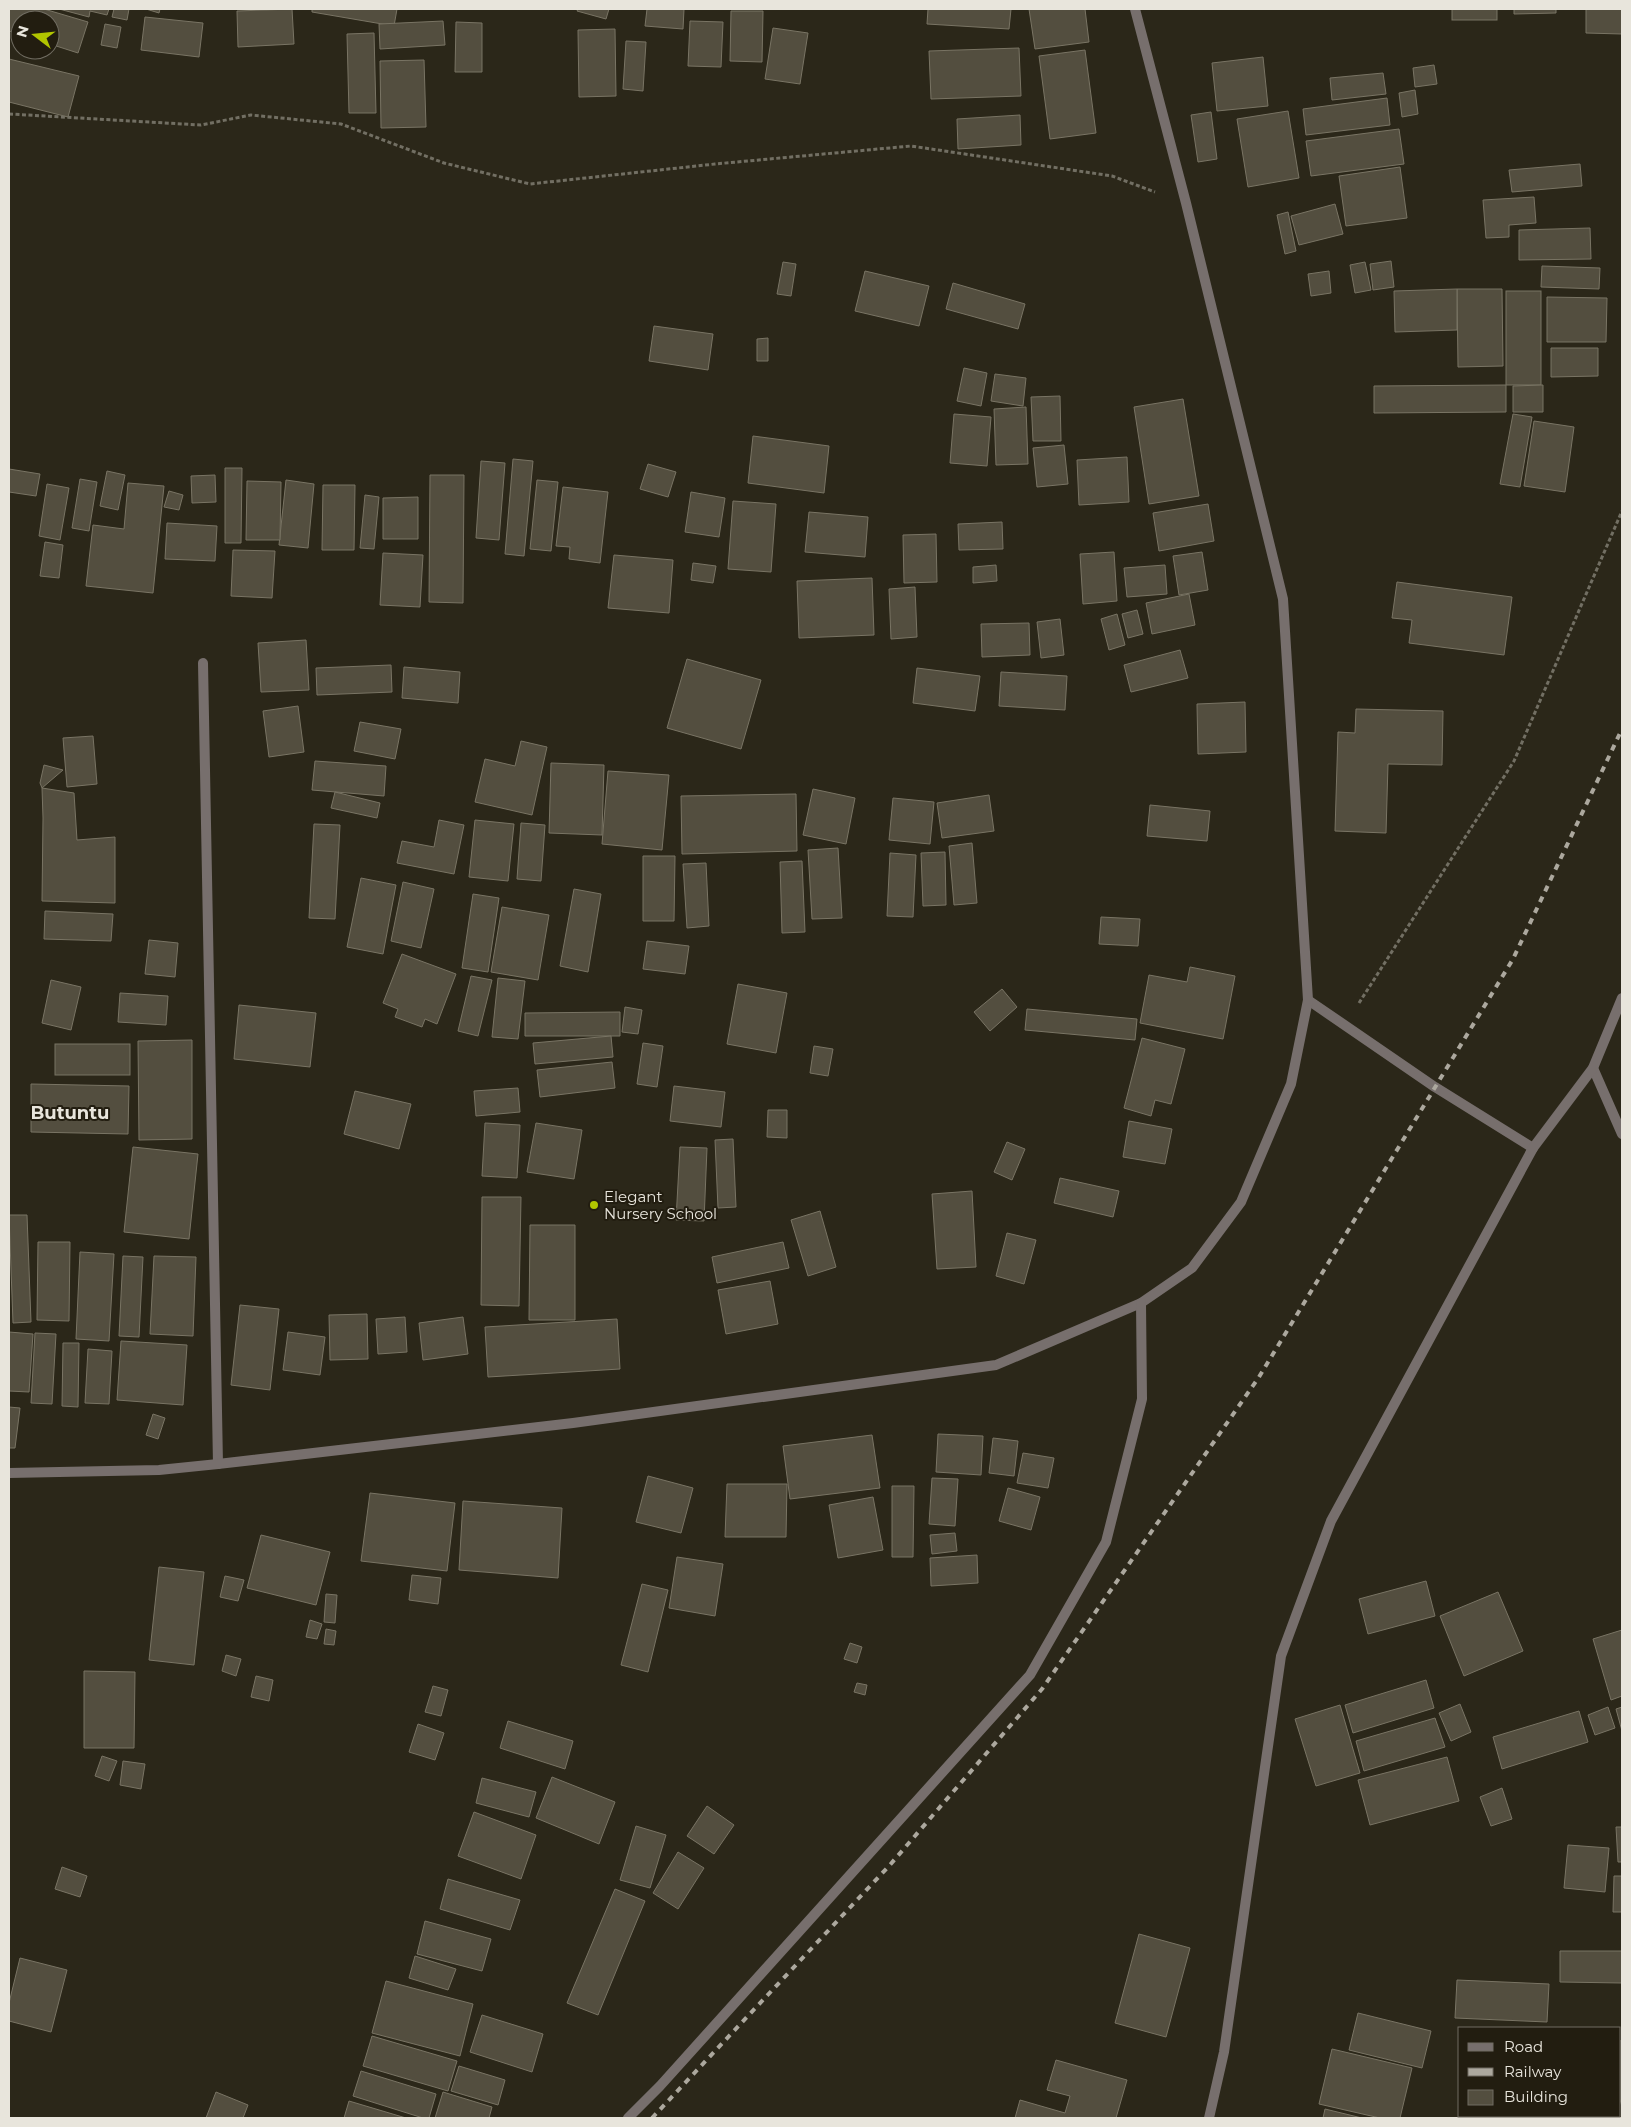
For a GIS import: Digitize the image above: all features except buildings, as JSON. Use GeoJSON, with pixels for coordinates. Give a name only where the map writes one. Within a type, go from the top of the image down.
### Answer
{"type":"FeatureCollection","features":[{"type":"Feature","properties":{"kind":"street"},"geometry":{"type":"LineString","coordinates":[[9,1473],[159,1470],[218,1464],[574,1423],[996,1365],[1141,1303],[1192,1268],[1241,1202],[1291,1084],[1308,1000],[1283,599],[1186,203],[1135,9]]}},
{"type":"Feature","properties":{"kind":"street"},"geometry":{"type":"LineString","coordinates":[[203,663],[218,1464]]}},
{"type":"Feature","properties":{"kind":"street"},"geometry":{"type":"LineString","coordinates":[[1209,2118],[1224,2052],[1281,1656],[1331,1520],[1534,1148],[1593,1068],[1622,998]]}},
{"type":"Feature","properties":{"kind":"street"},"geometry":{"type":"LineString","coordinates":[[1308,1000],[1435,1087],[1534,1148]]}},
{"type":"Feature","properties":{"kind":"street"},"geometry":{"type":"LineString","coordinates":[[1593,1068],[1622,1134]]}},
{"type":"Feature","properties":{"kind":"street"},"geometry":{"type":"LineString","coordinates":[[628,2118],[660,2086],[1030,1675],[1106,1542],[1142,1399],[1141,1303]]}},
{"type":"Feature","properties":{"kind":"path"},"geometry":{"type":"LineString","coordinates":[[9,114],[201,124],[251,115],[341,124],[444,162],[530,184],[724,163],[911,146],[1112,176],[1186,203]]}},
{"type":"Feature","properties":{"kind":"path"},"geometry":{"type":"LineString","coordinates":[[1345,1025],[1514,761],[1622,511]]}},
{"type":"Feature","properties":{"kind":"railway"},"geometry":{"type":"LineString","coordinates":[[652,2118],[889,1866],[1042,1689],[1259,1377],[1513,959],[1622,729]]}},
{"type":"Feature","properties":{"kind":"place","name":"Elegant Nursery School"},"geometry":{"type":"Point","coordinates":[594,1205]}},
{"type":"Feature","properties":{"kind":"district","name":"Butuntu"},"geometry":{"type":"Point","coordinates":[70,1113]}}]}
